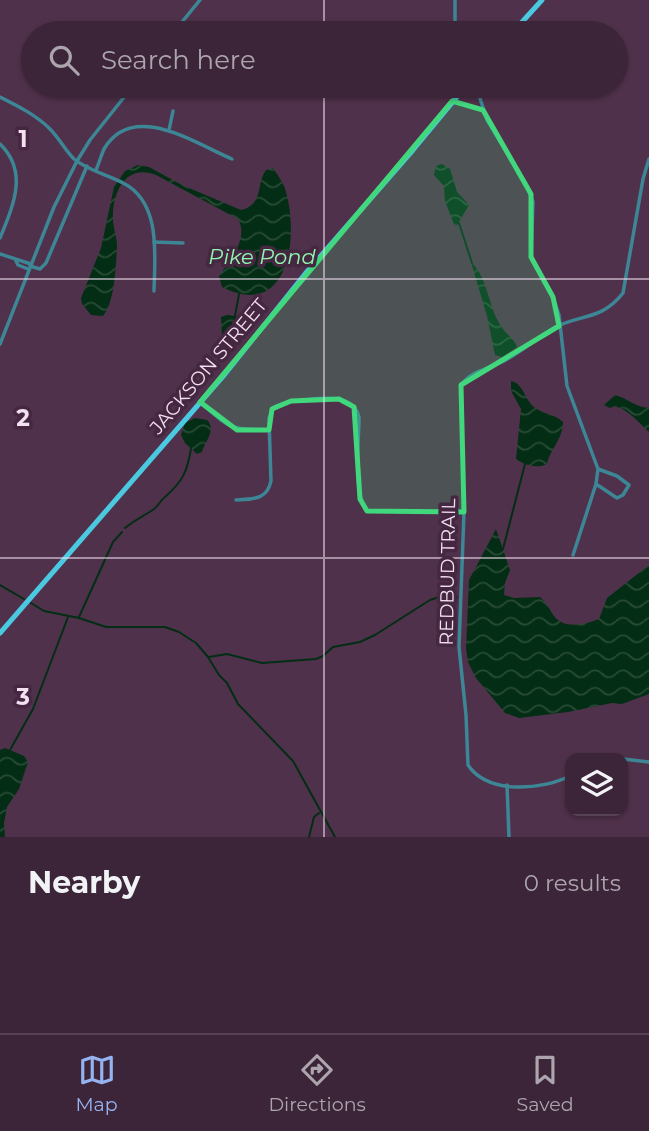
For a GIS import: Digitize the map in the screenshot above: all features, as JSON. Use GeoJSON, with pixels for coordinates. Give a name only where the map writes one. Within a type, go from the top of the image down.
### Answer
{"type":"FeatureCollection","features":[{"type":"Feature","properties":{"kind":"main road"},"geometry":{"type":"LineString","coordinates":[[523,21],[542,0]]}},
{"type":"Feature","properties":{"kind":"main road","name":"JACKSON STREET"},"geometry":{"type":"LineString","coordinates":[[0,634],[253,340],[305,274],[454,99]]}},
{"type":"Feature","properties":{"kind":"street"},"geometry":{"type":"LineString","coordinates":[[183,21],[200,0]]}},
{"type":"Feature","properties":{"kind":"street"},"geometry":{"type":"LineString","coordinates":[[455,0],[455,21]]}},
{"type":"Feature","properties":{"kind":"street"},"geometry":{"type":"LineString","coordinates":[[0,97],[42,122],[77,161],[127,185],[144,200],[151,217],[154,242],[154,291]]}},
{"type":"Feature","properties":{"kind":"street"},"geometry":{"type":"LineString","coordinates":[[0,344],[54,207],[77,161],[123,98]]}},
{"type":"Feature","properties":{"kind":"street"},"geometry":{"type":"LineString","coordinates":[[480,98],[483,110],[526,184],[533,202],[531,257],[553,296],[559,315],[567,386],[598,469],[596,484],[573,555]]}},
{"type":"Feature","properties":{"kind":"street"},"geometry":{"type":"LineString","coordinates":[[454,99],[483,110]]}},
{"type":"Feature","properties":{"kind":"street"},"geometry":{"type":"LineString","coordinates":[[169,130],[173,111]]}},
{"type":"Feature","properties":{"kind":"street"},"geometry":{"type":"LineString","coordinates":[[96,170],[110,141],[127,130],[147,126],[169,130],[232,159]]}},
{"type":"Feature","properties":{"kind":"street"},"geometry":{"type":"LineString","coordinates":[[0,144],[14,164],[18,182],[13,205],[0,238]]}},
{"type":"Feature","properties":{"kind":"street"},"geometry":{"type":"LineString","coordinates":[[559,326],[601,313],[612,306],[622,293],[642,179],[649,159]]}},
{"type":"Feature","properties":{"kind":"street"},"geometry":{"type":"LineString","coordinates":[[0,254],[16,261],[18,265],[40,269],[46,263],[87,166]]}},
{"type":"Feature","properties":{"kind":"street"},"geometry":{"type":"LineString","coordinates":[[154,242],[183,243]]}},
{"type":"Feature","properties":{"kind":"street","name":"REDBUD TRAIL"},"geometry":{"type":"LineString","coordinates":[[559,326],[502,362],[468,376],[461,385],[464,512],[459,647],[467,715],[468,765],[483,778],[523,788],[541,786],[565,778]]}},
{"type":"Feature","properties":{"kind":"street"},"geometry":{"type":"LineString","coordinates":[[236,500],[255,499],[265,496],[269,491],[271,411],[279,404],[291,401],[344,400],[354,407],[359,417],[360,493],[363,507],[367,511],[464,512]]}},
{"type":"Feature","properties":{"kind":"street"},"geometry":{"type":"LineString","coordinates":[[200,401],[227,425],[237,430],[269,430]]}},
{"type":"Feature","properties":{"kind":"street"},"geometry":{"type":"LineString","coordinates":[[596,484],[617,498],[623,495],[629,485],[617,476],[598,469]]}},
{"type":"Feature","properties":{"kind":"street"},"geometry":{"type":"LineString","coordinates":[[628,760],[649,762]]}},
{"type":"Feature","properties":{"kind":"street"},"geometry":{"type":"LineString","coordinates":[[507,785],[509,837]]}},
{"type":"Feature","properties":{"kind":"highlighted area"},"geometry":{"type":"Polygon","coordinates":[[[452,101],[483,110],[531,194],[531,257],[553,297],[559,326],[461,385],[464,512],[367,511],[360,499],[354,407],[339,399],[291,401],[272,409],[269,430],[237,430],[200,402],[452,101]]]}},
{"type":"Feature","properties":{"kind":"water"},"geometry":{"type":"Polygon","coordinates":[[[442,164],[450,169],[457,192],[469,205],[457,225],[454,224],[445,201],[444,186],[434,175],[436,166],[442,164]]]}},
{"type":"Feature","properties":{"kind":"water","name":"Pike Pond"},"geometry":{"type":"Polygon","coordinates":[[[138,165],[149,167],[182,185],[241,210],[253,203],[263,175],[266,170],[273,168],[285,189],[291,231],[284,269],[275,284],[262,293],[245,295],[222,287],[219,276],[240,241],[241,226],[238,219],[156,175],[136,173],[123,182],[115,199],[113,219],[117,246],[110,302],[103,316],[91,315],[82,304],[81,298],[101,248],[114,187],[125,171],[138,165]]]}},
{"type":"Feature","properties":{"kind":"water"},"geometry":{"type":"Polygon","coordinates":[[[471,262],[481,277],[498,321],[517,347],[502,357],[495,355],[471,262]]]}},
{"type":"Feature","properties":{"kind":"water"},"geometry":{"type":"Polygon","coordinates":[[[227,315],[247,320],[240,334],[227,343],[222,338],[221,317],[227,315]]]}},
{"type":"Feature","properties":{"kind":"water"},"geometry":{"type":"Polygon","coordinates":[[[511,381],[519,386],[533,406],[563,422],[559,439],[547,464],[531,466],[516,459],[521,409],[511,391],[511,381]]]}},
{"type":"Feature","properties":{"kind":"water"},"geometry":{"type":"Polygon","coordinates":[[[615,395],[649,408],[649,432],[625,411],[604,405],[615,395]]]}},
{"type":"Feature","properties":{"kind":"water"},"geometry":{"type":"Polygon","coordinates":[[[195,418],[207,420],[211,427],[202,452],[197,454],[181,435],[185,423],[195,418]]]}},
{"type":"Feature","properties":{"kind":"water"},"geometry":{"type":"Polygon","coordinates":[[[496,529],[510,570],[504,595],[514,598],[540,597],[554,616],[563,623],[582,624],[599,619],[607,598],[649,565],[649,694],[622,704],[612,703],[568,712],[519,718],[505,713],[476,678],[468,662],[466,648],[469,580],[496,529]]]}},
{"type":"Feature","properties":{"kind":"water"},"geometry":{"type":"Polygon","coordinates":[[[5,748],[24,756],[28,762],[19,789],[7,807],[5,837],[0,837],[0,750],[5,748]]]}},
{"type":"Feature","properties":{"kind":"waterway"},"geometry":{"type":"LineString","coordinates":[[459,223],[472,263]]}},
{"type":"Feature","properties":{"kind":"waterway"},"geometry":{"type":"LineString","coordinates":[[235,316],[239,294]]}},
{"type":"Feature","properties":{"kind":"waterway"},"geometry":{"type":"LineString","coordinates":[[125,528],[154,509],[176,486],[186,470],[191,449]]}},
{"type":"Feature","properties":{"kind":"waterway"},"geometry":{"type":"LineString","coordinates":[[503,549],[525,464]]}},
{"type":"Feature","properties":{"kind":"waterway"},"geometry":{"type":"LineString","coordinates":[[79,617],[113,542],[122,532]]}},
{"type":"Feature","properties":{"kind":"waterway"},"geometry":{"type":"LineString","coordinates":[[0,585],[24,599]]}},
{"type":"Feature","properties":{"kind":"waterway"},"geometry":{"type":"LineString","coordinates":[[209,657],[227,654],[262,663],[316,659],[333,647],[360,642],[375,635],[430,600],[457,597]]}},
{"type":"Feature","properties":{"kind":"waterway"},"geometry":{"type":"LineString","coordinates":[[31,603],[44,611],[106,627],[165,627],[196,643],[227,683],[238,704],[293,761],[335,837]]}},
{"type":"Feature","properties":{"kind":"waterway"},"geometry":{"type":"LineString","coordinates":[[10,750],[33,709],[68,617]]}},
{"type":"Feature","properties":{"kind":"waterway"},"geometry":{"type":"LineString","coordinates":[[309,837],[314,817],[319,813]]}}]}
